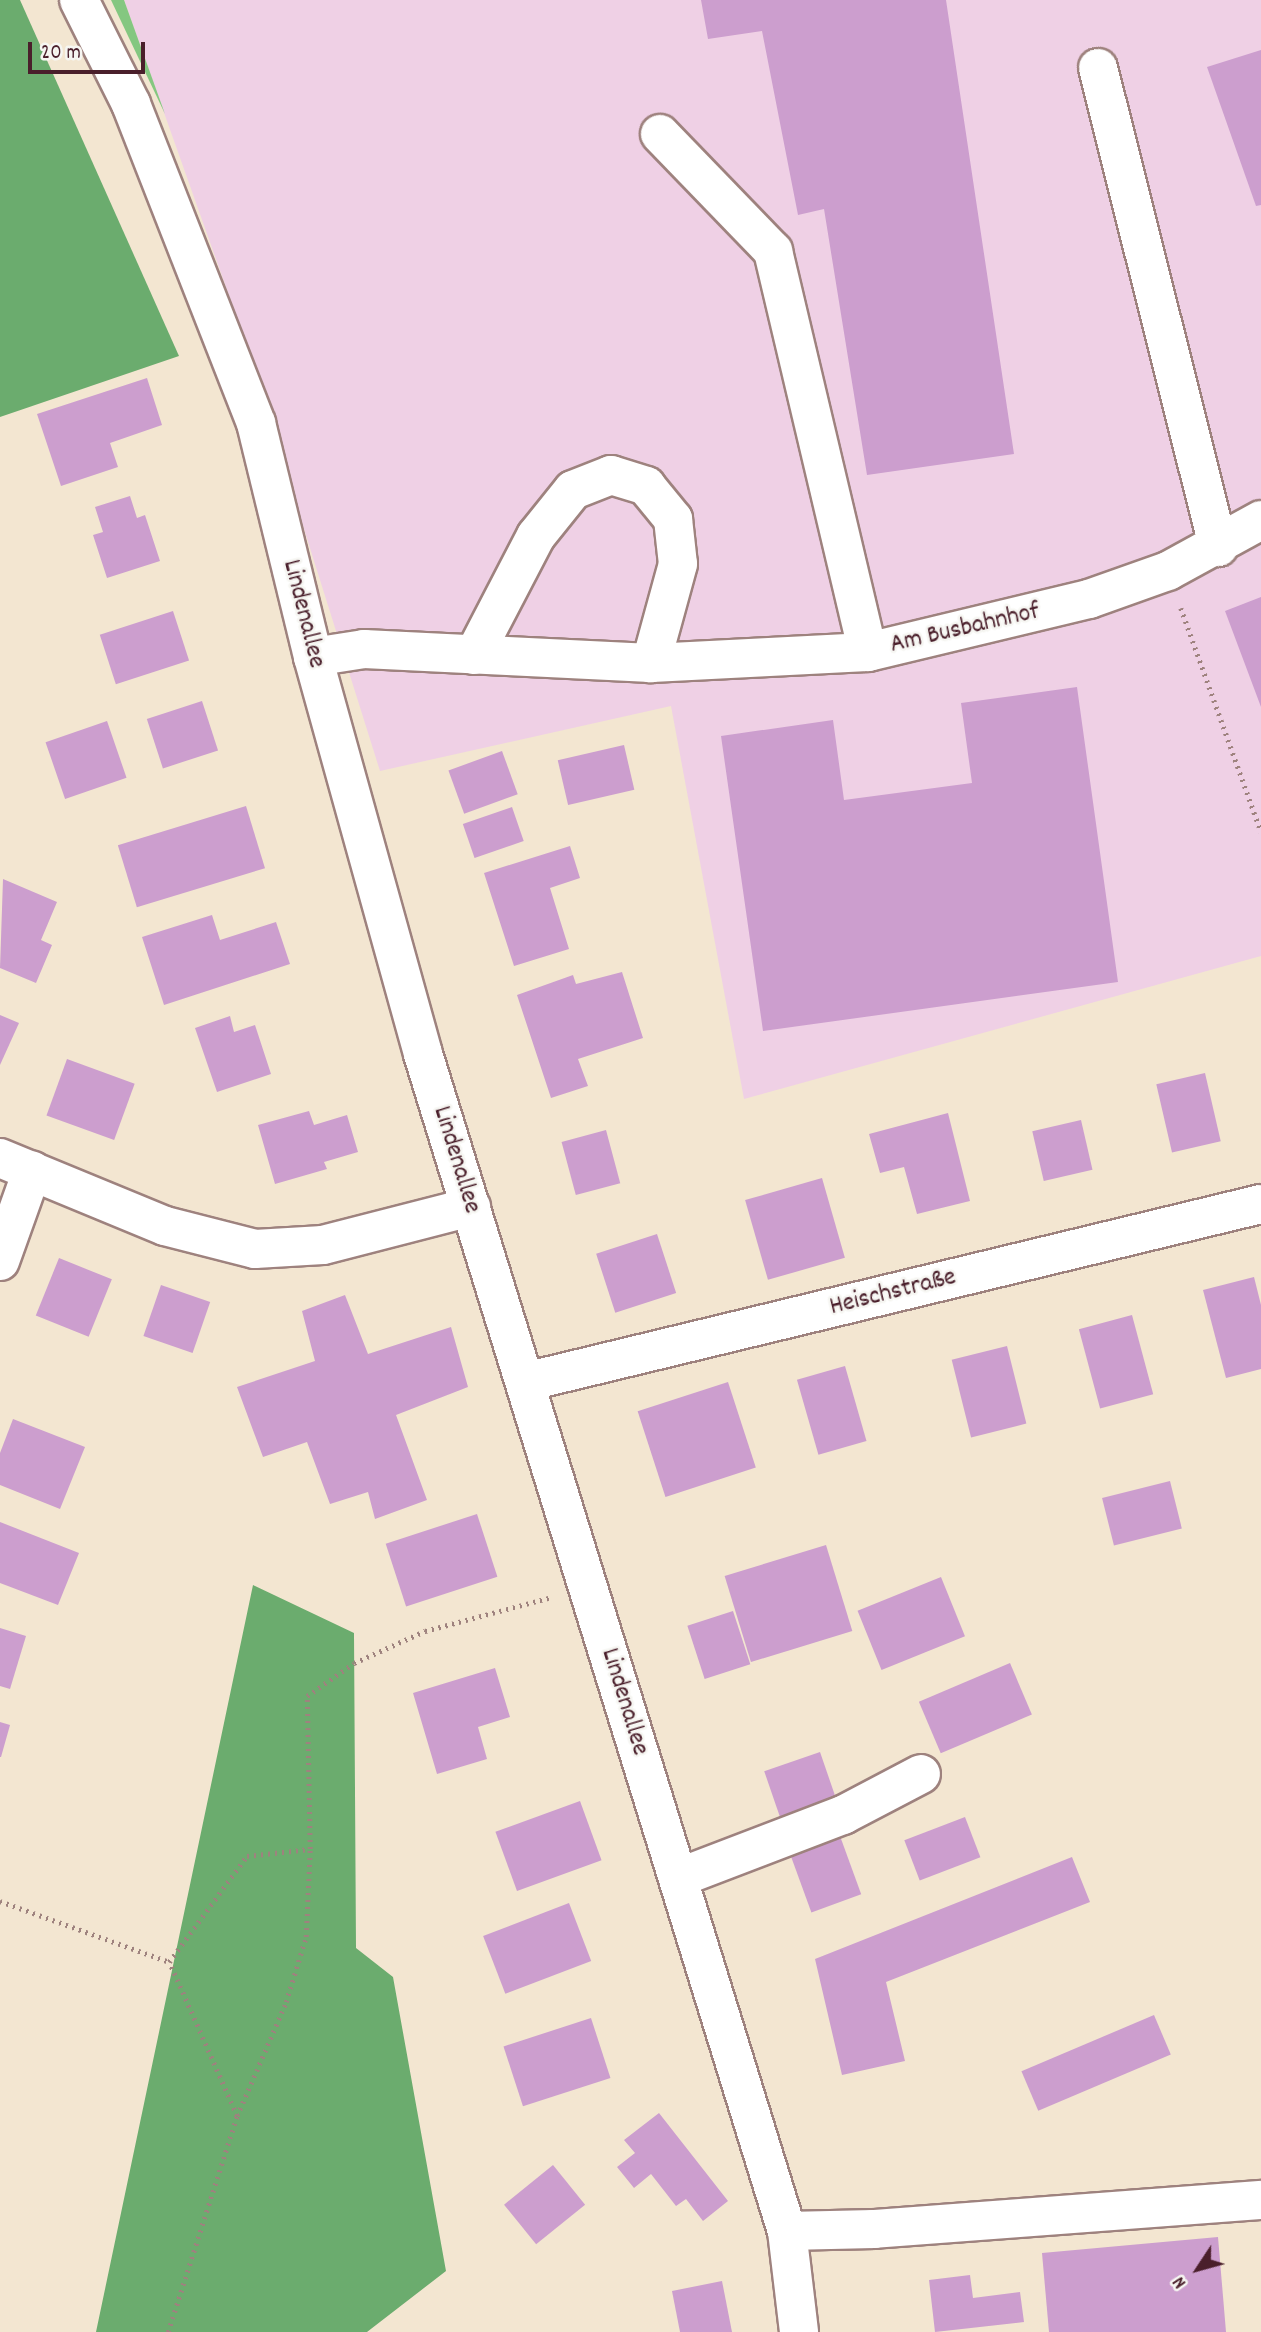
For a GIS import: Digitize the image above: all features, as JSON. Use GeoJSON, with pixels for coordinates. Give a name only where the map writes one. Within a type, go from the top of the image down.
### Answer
{"type":"FeatureCollection","features":[{"type":"Feature","properties":{"kind":"street","name":"Lindenallee"},"geometry":{"type":"LineString","coordinates":[[79,0],[131,104],[256,423],[313,657],[423,1054],[787,2231],[799,2332]]}},
{"type":"Feature","properties":{"kind":"street"},"geometry":{"type":"LineString","coordinates":[[1098,68],[1218,547]]}},
{"type":"Feature","properties":{"kind":"street"},"geometry":{"type":"LineString","coordinates":[[660,134],[773,251],[868,652]]}},
{"type":"Feature","properties":{"kind":"street"},"geometry":{"type":"LineString","coordinates":[[474,655],[536,536],[573,490],[611,475],[646,486],[673,519],[678,564],[651,663]]}},
{"type":"Feature","properties":{"kind":"street","name":"Am Busbahnhof"},"geometry":{"type":"LineString","coordinates":[[313,657],[364,649],[651,663],[868,652],[1089,599],[1168,571],[1218,547],[1261,520]]}},
{"type":"Feature","properties":{"kind":"street"},"geometry":{"type":"LineString","coordinates":[[0,1261],[16,1165],[165,1226],[255,1249],[323,1245],[471,1207]]}},
{"type":"Feature","properties":{"kind":"street","name":"Heischstraße"},"geometry":{"type":"LineString","coordinates":[[525,1382],[1261,1204]]}},
{"type":"Feature","properties":{"kind":"street"},"geometry":{"type":"LineString","coordinates":[[678,1878],[843,1815],[921,1774]]}},
{"type":"Feature","properties":{"kind":"street"},"geometry":{"type":"LineString","coordinates":[[787,2231],[995,2221],[1261,2200]]}},
{"type":"Feature","properties":{"kind":"path"},"geometry":{"type":"LineString","coordinates":[[1168,571],[1261,832]]}},
{"type":"Feature","properties":{"kind":"path"},"geometry":{"type":"LineString","coordinates":[[169,2332],[237,2116],[286,2002],[306,1937],[310,1849],[307,1696],[354,1663],[425,1631],[588,1586]]}},
{"type":"Feature","properties":{"kind":"path"},"geometry":{"type":"LineString","coordinates":[[169,1962],[247,1856],[310,1849]]}},
{"type":"Feature","properties":{"kind":"path"},"geometry":{"type":"LineString","coordinates":[[0,1901],[169,1962],[237,2116]]}},
{"type":"Feature","properties":{"kind":"shaded area"},"geometry":{"type":"Polygon","coordinates":[[[124,0],[1261,0],[1261,956],[744,1099],[671,706],[380,771],[244,338],[124,0]]]}},
{"type":"Feature","properties":{"kind":"green space"},"geometry":{"type":"Polygon","coordinates":[[[0,0],[20,0],[179,356],[0,417],[0,0]]]}},
{"type":"Feature","properties":{"kind":"green space"},"geometry":{"type":"Polygon","coordinates":[[[111,0],[124,0],[165,114],[111,0]]]}},
{"type":"Feature","properties":{"kind":"green space"},"geometry":{"type":"Polygon","coordinates":[[[253,1585],[354,1633],[356,1948],[393,1977],[446,2271],[367,2332],[96,2332],[253,1585]]]}},
{"type":"Feature","properties":{"kind":"building"},"geometry":{"type":"Polygon","coordinates":[[[701,0],[946,0],[1014,454],[867,475],[824,209],[798,215],[762,31],[708,39],[701,0]]]}},
{"type":"Feature","properties":{"kind":"building"},"geometry":{"type":"Polygon","coordinates":[[[1261,50],[1261,205],[1256,206],[1207,67],[1261,50]]]}},
{"type":"Feature","properties":{"kind":"building"},"geometry":{"type":"Polygon","coordinates":[[[147,378],[162,425],[110,443],[118,467],[61,486],[37,414],[147,378]]]}},
{"type":"Feature","properties":{"kind":"building"},"geometry":{"type":"Polygon","coordinates":[[[130,496],[137,518],[145,515],[160,561],[107,578],[93,535],[103,532],[95,507],[130,496]]]}},
{"type":"Feature","properties":{"kind":"building"},"geometry":{"type":"Polygon","coordinates":[[[1261,597],[1261,707],[1225,611],[1261,597]]]}},
{"type":"Feature","properties":{"kind":"building"},"geometry":{"type":"Polygon","coordinates":[[[173,611],[189,660],[116,684],[100,635],[173,611]]]}},
{"type":"Feature","properties":{"kind":"building"},"geometry":{"type":"Polygon","coordinates":[[[1077,687],[1118,982],[763,1031],[721,736],[833,720],[844,800],[972,783],[961,703],[1077,687]]]}},
{"type":"Feature","properties":{"kind":"building"},"geometry":{"type":"Polygon","coordinates":[[[202,701],[218,750],[163,768],[147,719],[202,701]]]}},
{"type":"Feature","properties":{"kind":"building"},"geometry":{"type":"Polygon","coordinates":[[[107,721],[127,778],[65,799],[46,742],[107,721]]]}},
{"type":"Feature","properties":{"kind":"building"},"geometry":{"type":"Polygon","coordinates":[[[624,745],[634,790],[568,805],[558,760],[624,745]]]}},
{"type":"Feature","properties":{"kind":"building"},"geometry":{"type":"Polygon","coordinates":[[[502,751],[518,794],[464,814],[448,770],[502,751]]]}},
{"type":"Feature","properties":{"kind":"building"},"geometry":{"type":"Polygon","coordinates":[[[246,806],[265,868],[137,907],[118,845],[246,806]]]}},
{"type":"Feature","properties":{"kind":"building"},"geometry":{"type":"Polygon","coordinates":[[[512,807],[524,841],[475,858],[463,824],[512,807]]]}},
{"type":"Feature","properties":{"kind":"building"},"geometry":{"type":"Polygon","coordinates":[[[570,846],[580,878],[550,888],[569,949],[514,966],[484,873],[570,846]]]}},
{"type":"Feature","properties":{"kind":"building"},"geometry":{"type":"Polygon","coordinates":[[[3,879],[57,902],[41,940],[52,945],[36,983],[0,968],[3,879]]]}},
{"type":"Feature","properties":{"kind":"building"},"geometry":{"type":"Polygon","coordinates":[[[212,915],[220,940],[276,922],[290,964],[164,1005],[142,937],[212,915]]]}},
{"type":"Feature","properties":{"kind":"building"},"geometry":{"type":"Polygon","coordinates":[[[622,972],[643,1038],[578,1059],[588,1086],[551,1098],[517,995],[573,975],[576,984],[622,972]]]}},
{"type":"Feature","properties":{"kind":"building"},"geometry":{"type":"Polygon","coordinates":[[[0,1015],[19,1023],[0,1065],[0,1015]]]}},
{"type":"Feature","properties":{"kind":"building"},"geometry":{"type":"Polygon","coordinates":[[[230,1016],[234,1032],[255,1025],[271,1074],[217,1092],[195,1028],[230,1016]]]}},
{"type":"Feature","properties":{"kind":"building"},"geometry":{"type":"Polygon","coordinates":[[[67,1059],[135,1084],[114,1140],[46,1115],[67,1059]]]}},
{"type":"Feature","properties":{"kind":"building"},"geometry":{"type":"Polygon","coordinates":[[[1205,1073],[1221,1141],[1172,1152],[1156,1084],[1205,1073]]]}},
{"type":"Feature","properties":{"kind":"building"},"geometry":{"type":"Polygon","coordinates":[[[309,1111],[314,1125],[347,1115],[358,1152],[324,1162],[327,1169],[275,1184],[258,1125],[309,1111]]]}},
{"type":"Feature","properties":{"kind":"building"},"geometry":{"type":"Polygon","coordinates":[[[948,1113],[970,1201],[917,1214],[904,1167],[880,1173],[869,1134],[948,1113]]]}},
{"type":"Feature","properties":{"kind":"building"},"geometry":{"type":"Polygon","coordinates":[[[1081,1120],[1092,1170],[1044,1181],[1032,1131],[1081,1120]]]}},
{"type":"Feature","properties":{"kind":"building"},"geometry":{"type":"Polygon","coordinates":[[[606,1130],[620,1183],[576,1195],[562,1142],[606,1130]]]}},
{"type":"Feature","properties":{"kind":"building"},"geometry":{"type":"Polygon","coordinates":[[[822,1178],[845,1258],[768,1280],[745,1200],[822,1178]]]}},
{"type":"Feature","properties":{"kind":"building"},"geometry":{"type":"Polygon","coordinates":[[[657,1234],[676,1293],[615,1313],[596,1254],[657,1234]]]}},
{"type":"Feature","properties":{"kind":"building"},"geometry":{"type":"Polygon","coordinates":[[[59,1258],[112,1279],[89,1337],[36,1315],[59,1258]]]}},
{"type":"Feature","properties":{"kind":"building"},"geometry":{"type":"Polygon","coordinates":[[[1254,1277],[1261,1305],[1261,1369],[1226,1378],[1203,1290],[1254,1277]]]}},
{"type":"Feature","properties":{"kind":"building"},"geometry":{"type":"Polygon","coordinates":[[[161,1285],[210,1302],[193,1353],[143,1336],[161,1285]]]}},
{"type":"Feature","properties":{"kind":"building"},"geometry":{"type":"Polygon","coordinates":[[[345,1295],[368,1354],[451,1327],[468,1387],[396,1415],[427,1500],[375,1519],[368,1492],[330,1504],[307,1442],[263,1457],[237,1387],[315,1361],[302,1311],[345,1295]]]}},
{"type":"Feature","properties":{"kind":"building"},"geometry":{"type":"Polygon","coordinates":[[[1132,1315],[1153,1394],[1100,1408],[1079,1329],[1132,1315]]]}},
{"type":"Feature","properties":{"kind":"building"},"geometry":{"type":"Polygon","coordinates":[[[1007,1346],[1026,1424],[971,1437],[952,1360],[1007,1346]]]}},
{"type":"Feature","properties":{"kind":"building"},"geometry":{"type":"Polygon","coordinates":[[[845,1366],[866,1441],[818,1455],[797,1380],[845,1366]]]}},
{"type":"Feature","properties":{"kind":"building"},"geometry":{"type":"Polygon","coordinates":[[[728,1382],[756,1468],[665,1497],[638,1411],[728,1382]]]}},
{"type":"Feature","properties":{"kind":"building"},"geometry":{"type":"Polygon","coordinates":[[[13,1419],[85,1447],[60,1509],[0,1485],[0,1453],[13,1419]]]}},
{"type":"Feature","properties":{"kind":"building"},"geometry":{"type":"Polygon","coordinates":[[[1170,1481],[1182,1529],[1114,1545],[1102,1498],[1170,1481]]]}},
{"type":"Feature","properties":{"kind":"building"},"geometry":{"type":"Polygon","coordinates":[[[477,1514],[497,1577],[406,1606],[386,1544],[477,1514]]]}},
{"type":"Feature","properties":{"kind":"building"},"geometry":{"type":"Polygon","coordinates":[[[0,1522],[79,1553],[58,1605],[0,1583],[0,1522]]]}},
{"type":"Feature","properties":{"kind":"building"},"geometry":{"type":"Polygon","coordinates":[[[826,1545],[852,1631],[751,1662],[725,1576],[826,1545]]]}},
{"type":"Feature","properties":{"kind":"building"},"geometry":{"type":"Polygon","coordinates":[[[941,1577],[965,1636],[882,1670],[858,1611],[941,1577]]]}},
{"type":"Feature","properties":{"kind":"building"},"geometry":{"type":"Polygon","coordinates":[[[733,1611],[750,1664],[705,1679],[687,1626],[733,1611]]]}},
{"type":"Feature","properties":{"kind":"building"},"geometry":{"type":"Polygon","coordinates":[[[0,1628],[26,1636],[10,1689],[0,1686],[0,1628]]]}},
{"type":"Feature","properties":{"kind":"building"},"geometry":{"type":"Polygon","coordinates":[[[1010,1663],[1032,1715],[941,1753],[919,1702],[1010,1663]]]}},
{"type":"Feature","properties":{"kind":"building"},"geometry":{"type":"Polygon","coordinates":[[[495,1668],[510,1717],[478,1727],[487,1759],[437,1774],[413,1693],[495,1668]]]}},
{"type":"Feature","properties":{"kind":"building"},"geometry":{"type":"Polygon","coordinates":[[[0,1722],[10,1725],[1,1757],[0,1757],[0,1722]]]}},
{"type":"Feature","properties":{"kind":"building"},"geometry":{"type":"Polygon","coordinates":[[[820,1752],[836,1799],[780,1818],[764,1771],[820,1752]]]}},
{"type":"Feature","properties":{"kind":"building"},"geometry":{"type":"Polygon","coordinates":[[[580,1801],[602,1860],[517,1891],[495,1832],[580,1801]]]}},
{"type":"Feature","properties":{"kind":"building"},"geometry":{"type":"Polygon","coordinates":[[[965,1817],[980,1857],[920,1880],[904,1840],[965,1817]]]}},
{"type":"Feature","properties":{"kind":"building"},"geometry":{"type":"Polygon","coordinates":[[[840,1836],[861,1894],[811,1912],[790,1854],[840,1836]]]}},
{"type":"Feature","properties":{"kind":"building"},"geometry":{"type":"Polygon","coordinates":[[[1072,1857],[1090,1902],[886,1982],[905,2061],[842,2075],[815,1959],[1072,1857]]]}},
{"type":"Feature","properties":{"kind":"building"},"geometry":{"type":"Polygon","coordinates":[[[569,1903],[591,1961],[505,1994],[483,1936],[569,1903]]]}},
{"type":"Feature","properties":{"kind":"building"},"geometry":{"type":"Polygon","coordinates":[[[1154,2015],[1171,2055],[1038,2111],[1021,2071],[1154,2015]]]}},
{"type":"Feature","properties":{"kind":"building"},"geometry":{"type":"Polygon","coordinates":[[[591,2018],[610,2078],[523,2106],[504,2046],[591,2018]]]}},
{"type":"Feature","properties":{"kind":"building"},"geometry":{"type":"Polygon","coordinates":[[[659,2113],[728,2201],[703,2221],[686,2199],[676,2206],[651,2174],[634,2188],[617,2167],[635,2153],[624,2140],[659,2113]]]}},
{"type":"Feature","properties":{"kind":"building"},"geometry":{"type":"Polygon","coordinates":[[[553,2165],[585,2205],[536,2244],[504,2205],[553,2165]]]}},
{"type":"Feature","properties":{"kind":"building"},"geometry":{"type":"Polygon","coordinates":[[[1218,2237],[1226,2332],[1049,2332],[1042,2253],[1218,2237]]]}},
{"type":"Feature","properties":{"kind":"building"},"geometry":{"type":"Polygon","coordinates":[[[970,2275],[973,2298],[1020,2292],[1024,2322],[935,2332],[929,2280],[970,2275]]]}},
{"type":"Feature","properties":{"kind":"building"},"geometry":{"type":"Polygon","coordinates":[[[722,2281],[732,2332],[680,2332],[672,2291],[722,2281]]]}}]}
